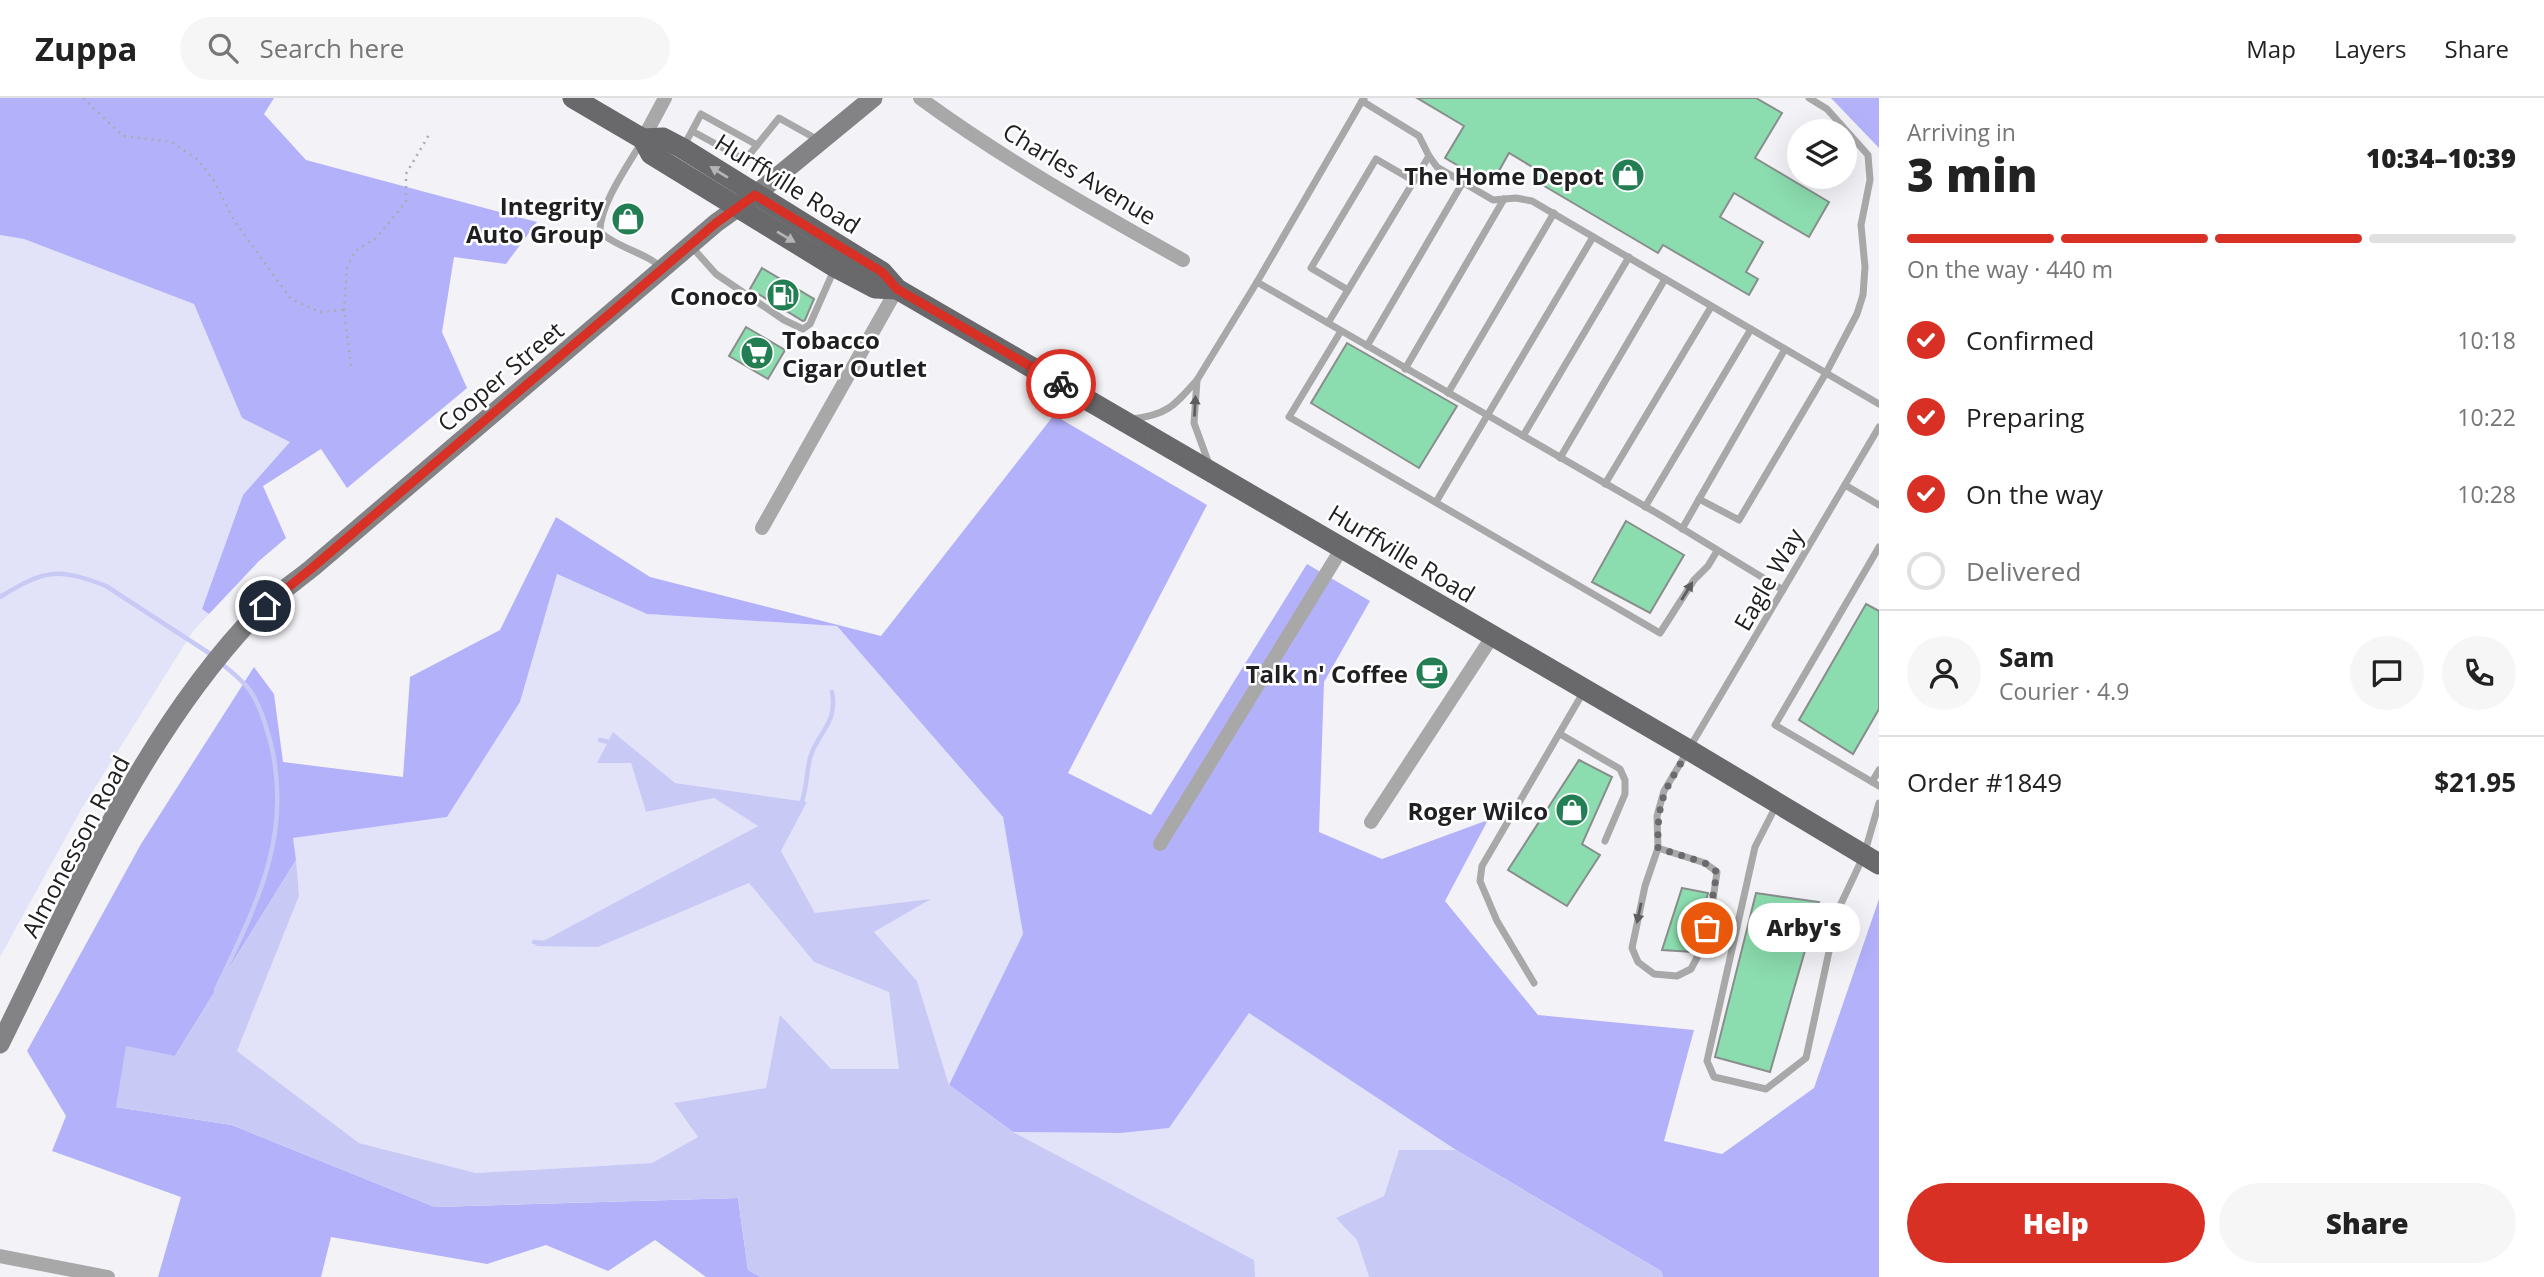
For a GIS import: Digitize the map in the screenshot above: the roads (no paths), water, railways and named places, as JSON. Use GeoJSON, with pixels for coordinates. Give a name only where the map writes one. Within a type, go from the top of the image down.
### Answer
{"type":"FeatureCollection","features":[{"type":"Feature","properties":{"kind":"main road","name":"Hurffville Road"},"geometry":{"type":"LineString","coordinates":[[573,98],[643,139],[651,154],[835,267],[875,288],[897,289]]}},
{"type":"Feature","properties":{"kind":"main road","name":"Cooper Street"},"geometry":{"type":"LineString","coordinates":[[178,710],[220,654],[265,606],[690,245],[873,98]]}},
{"type":"Feature","properties":{"kind":"main road","name":"Hurffville Road"},"geometry":{"type":"LineString","coordinates":[[643,139],[687,140],[755,195],[882,272],[897,289],[1689,750],[1871,859]]}},
{"type":"Feature","properties":{"kind":"main road","name":"Almonesson Road"},"geometry":{"type":"LineString","coordinates":[[0,1044],[102,840],[178,710]]}},
{"type":"Feature","properties":{"kind":"street"},"geometry":{"type":"LineString","coordinates":[[643,139],[665,98]]}},
{"type":"Feature","properties":{"kind":"street","name":"Charles Avenue"},"geometry":{"type":"LineString","coordinates":[[920,98],[1063,190],[1183,260]]}},
{"type":"Feature","properties":{"kind":"street"},"geometry":{"type":"LineString","coordinates":[[762,528],[897,289]]}},
{"type":"Feature","properties":{"kind":"street"},"geometry":{"type":"LineString","coordinates":[[1160,844],[1342,548]]}},
{"type":"Feature","properties":{"kind":"street"},"geometry":{"type":"LineString","coordinates":[[1371,822],[1492,637]]}},
{"type":"Feature","properties":{"kind":"street"},"geometry":{"type":"LineString","coordinates":[[0,1256],[108,1277]]}},
{"type":"Feature","properties":{"kind":"lane"},"geometry":{"type":"LineString","coordinates":[[1699,499],[1739,520],[1826,373],[1857,314],[1863,295],[1865,267],[1861,225],[1870,180],[1868,155],[1827,109],[1809,98]]}},
{"type":"Feature","properties":{"kind":"lane"},"geometry":{"type":"LineString","coordinates":[[1123,420],[1159,415],[1196,380],[1257,282],[1363,99],[1419,136],[1437,167],[1493,200],[1532,201],[1879,404]]}},
{"type":"Feature","properties":{"kind":"lane"},"geometry":{"type":"LineString","coordinates":[[757,145],[701,114],[687,140],[745,160],[779,118],[820,141]]}},
{"type":"Feature","properties":{"kind":"lane"},"geometry":{"type":"LineString","coordinates":[[643,139],[605,208],[599,224],[600,232],[609,240],[656,261],[662,270]]}},
{"type":"Feature","properties":{"kind":"lane"},"geometry":{"type":"LineString","coordinates":[[1328,323],[1429,156]]}},
{"type":"Feature","properties":{"kind":"lane"},"geometry":{"type":"LineString","coordinates":[[1348,290],[1311,268],[1376,159],[1413,181]]}},
{"type":"Feature","properties":{"kind":"lane"},"geometry":{"type":"LineString","coordinates":[[1367,346],[1463,182]]}},
{"type":"Feature","properties":{"kind":"lane"},"geometry":{"type":"LineString","coordinates":[[1405,369],[1504,199]]}},
{"type":"Feature","properties":{"kind":"lane"},"geometry":{"type":"LineString","coordinates":[[1448,394],[1554,214]]}},
{"type":"Feature","properties":{"kind":"lane"},"geometry":{"type":"LineString","coordinates":[[1436,502],[1593,237]]}},
{"type":"Feature","properties":{"kind":"lane"},"geometry":{"type":"LineString","coordinates":[[690,245],[716,274],[784,320],[803,329],[810,324],[835,267]]}},
{"type":"Feature","properties":{"kind":"lane"},"geometry":{"type":"LineString","coordinates":[[1523,436],[1629,257]]}},
{"type":"Feature","properties":{"kind":"lane"},"geometry":{"type":"LineString","coordinates":[[1560,458],[1665,279]]}},
{"type":"Feature","properties":{"kind":"lane"},"geometry":{"type":"LineString","coordinates":[[1257,282],[1783,590]]}},
{"type":"Feature","properties":{"kind":"lane"},"geometry":{"type":"LineString","coordinates":[[1605,484],[1711,307]]}},
{"type":"Feature","properties":{"kind":"lane"},"geometry":{"type":"LineString","coordinates":[[1645,507],[1751,329]]}},
{"type":"Feature","properties":{"kind":"lane"},"geometry":{"type":"LineString","coordinates":[[1341,331],[1289,416],[1660,633],[1694,580],[1708,566],[1717,551]]}},
{"type":"Feature","properties":{"kind":"lane"},"geometry":{"type":"LineString","coordinates":[[1682,529],[1785,349]]}},
{"type":"Feature","properties":{"kind":"lane"},"geometry":{"type":"LineString","coordinates":[[1196,380],[1194,423],[1212,471]]}},
{"type":"Feature","properties":{"kind":"lane","name":"Eagle Way"},"geometry":{"type":"LineString","coordinates":[[1658,848],[1705,863],[1717,872],[1701,950],[1691,969],[1677,976],[1654,974],[1638,962],[1632,948],[1645,886],[1658,848],[1657,816],[1664,791],[1879,427]]}},
{"type":"Feature","properties":{"kind":"lane"},"geometry":{"type":"LineString","coordinates":[[1845,485],[1879,505]]}},
{"type":"Feature","properties":{"kind":"lane"},"geometry":{"type":"LineString","coordinates":[[1879,547],[1775,725],[1876,784],[1879,770]]}},
{"type":"Feature","properties":{"kind":"lane"},"geometry":{"type":"LineString","coordinates":[[1534,983],[1497,921],[1480,881],[1482,866],[1584,690]]}},
{"type":"Feature","properties":{"kind":"lane"},"geometry":{"type":"LineString","coordinates":[[1560,734],[1620,769],[1625,780],[1625,794],[1605,841]]}},
{"type":"Feature","properties":{"kind":"lane"},"geometry":{"type":"LineString","coordinates":[[1777,803],[1755,847],[1707,1061],[1714,1077],[1766,1089],[1806,1058],[1838,910],[1871,859],[1879,803]]}},
{"type":"Feature","properties":{"kind":"water"},"geometry":{"type":"Polygon","coordinates":[[[613,732],[675,783],[807,802],[781,851],[815,913],[931,899],[874,932],[917,981],[949,1085],[1013,1132],[1254,1260],[1255,1277],[761,1277],[748,1270],[738,1198],[435,1207],[232,1125],[116,1107],[126,1046],[175,1056],[296,860],[299,896],[237,1051],[359,1143],[476,1173],[652,1163],[698,1137],[674,1103],[766,1088],[780,1015],[831,1069],[899,1069],[889,992],[814,962],[749,883],[598,947],[534,946],[758,826],[714,798],[646,812],[631,763],[597,763],[613,732]]]}},
{"type":"Feature","properties":{"kind":"water"},"geometry":{"type":"Polygon","coordinates":[[[1399,1150],[1456,1150],[1661,1271],[1663,1277],[1369,1277],[1357,1240],[1336,1218],[1384,1196],[1399,1150]]]}},
{"type":"Feature","properties":{"kind":"waterway"},"geometry":{"type":"LineString","coordinates":[[0,597],[40,577],[51,574],[75,576],[106,586],[212,655]]}},
{"type":"Feature","properties":{"kind":"waterway"},"geometry":{"type":"LineString","coordinates":[[216,990],[244,930],[266,871],[274,841],[277,810],[277,778],[262,715],[249,689],[221,663]]}},
{"type":"Feature","properties":{"kind":"waterway"},"geometry":{"type":"LineString","coordinates":[[800,807],[813,749],[830,720],[832,692]]}},
{"type":"Feature","properties":{"kind":"waterway"},"geometry":{"type":"LineString","coordinates":[[600,740],[613,743]]}},
{"type":"Feature","properties":{"kind":"waterway"},"geometry":{"type":"LineString","coordinates":[[534,942],[545,943]]}},
{"type":"Feature","properties":{"kind":"place","name":"The Home Depot"},"geometry":{"type":"Point","coordinates":[1628,175]}},
{"type":"Feature","properties":{"kind":"place","name":"Integrity Auto Group"},"geometry":{"type":"Point","coordinates":[628,219]}},
{"type":"Feature","properties":{"kind":"place","name":"Conoco"},"geometry":{"type":"Point","coordinates":[783,295]}},
{"type":"Feature","properties":{"kind":"place","name":"Tobacco Cigar Outlet"},"geometry":{"type":"Point","coordinates":[757,353]}},
{"type":"Feature","properties":{"kind":"place","name":"Talk n' Coffee"},"geometry":{"type":"Point","coordinates":[1432,673]}},
{"type":"Feature","properties":{"kind":"place","name":"Roger Wilco"},"geometry":{"type":"Point","coordinates":[1572,810]}},
{"type":"Feature","properties":{"kind":"place","name":"Arby's"},"geometry":{"type":"Point","coordinates":[1707,928]}}]}
